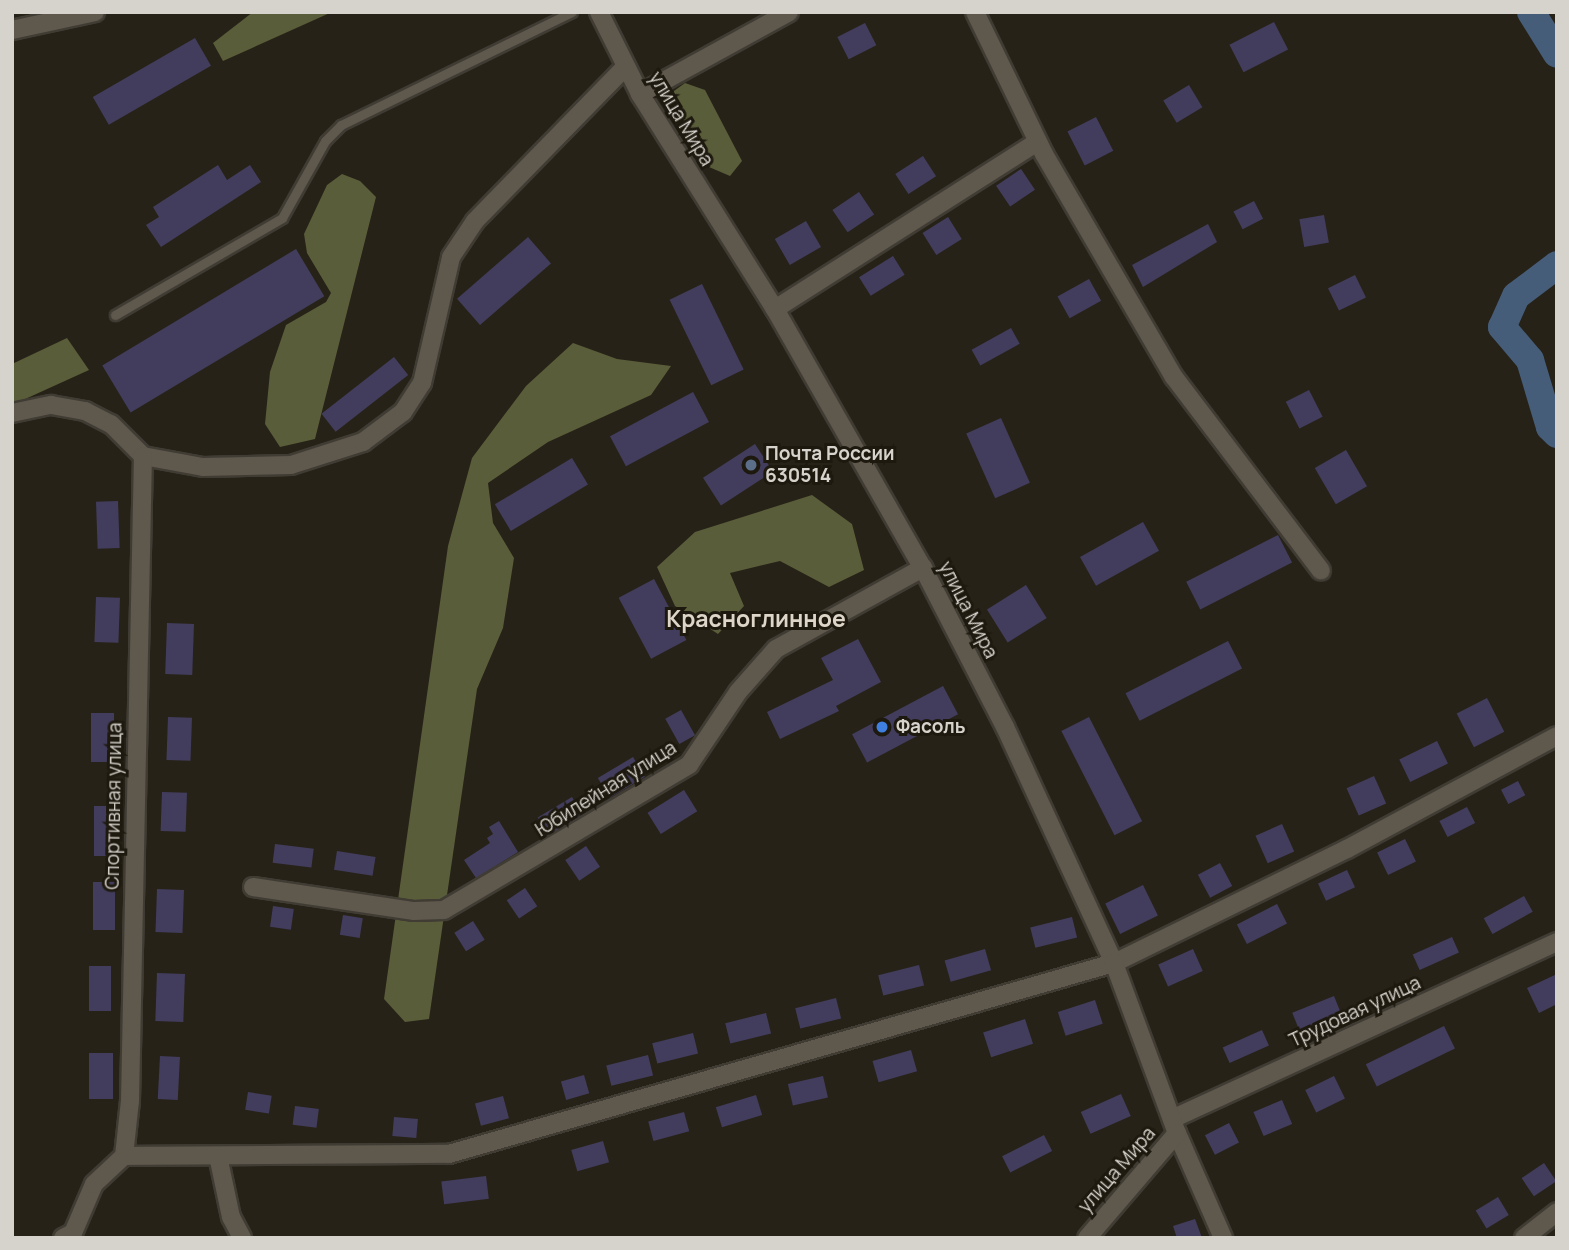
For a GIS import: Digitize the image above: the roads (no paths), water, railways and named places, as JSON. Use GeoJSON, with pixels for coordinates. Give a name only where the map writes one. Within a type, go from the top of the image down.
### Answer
{"type":"FeatureCollection","features":[{"type":"Feature","properties":{"kind":"street"},"geometry":{"type":"LineString","coordinates":[[12,30],[95,12]]}},
{"type":"Feature","properties":{"kind":"street","name":"улица Мира"},"geometry":{"type":"LineString","coordinates":[[599,12],[640,94],[775,309],[923,568],[1005,727],[1114,963],[1174,1126],[1087,1238]]}},
{"type":"Feature","properties":{"kind":"street"},"geometry":{"type":"LineString","coordinates":[[640,94],[789,12]]}},
{"type":"Feature","properties":{"kind":"street"},"geometry":{"type":"LineString","coordinates":[[975,12],[1037,142],[1174,377],[1321,571]]}},
{"type":"Feature","properties":{"kind":"street"},"geometry":{"type":"LineString","coordinates":[[12,413],[51,405],[85,411],[111,424],[143,456],[203,467],[291,465],[363,442],[403,412],[422,383],[451,257],[475,221],[626,66]]}},
{"type":"Feature","properties":{"kind":"street"},"geometry":{"type":"LineString","coordinates":[[775,309],[1037,142]]}},
{"type":"Feature","properties":{"kind":"street","name":"Спортивная улица"},"geometry":{"type":"LineString","coordinates":[[124,1156],[130,1101],[143,456]]}},
{"type":"Feature","properties":{"kind":"street","name":"Юбилейная улица"},"geometry":{"type":"LineString","coordinates":[[253,887],[414,911],[444,910],[689,765],[738,692],[776,649],[923,568]]}},
{"type":"Feature","properties":{"kind":"street"},"geometry":{"type":"LineString","coordinates":[[63,1238],[74,1233],[94,1184],[124,1156],[449,1154],[1114,963],[1347,849],[1557,736]]}},
{"type":"Feature","properties":{"kind":"street","name":"Трудовая улица"},"geometry":{"type":"LineString","coordinates":[[1174,1126],[1557,942]]}},
{"type":"Feature","properties":{"kind":"street"},"geometry":{"type":"LineString","coordinates":[[1174,1126],[1223,1238]]}},
{"type":"Feature","properties":{"kind":"street"},"geometry":{"type":"LineString","coordinates":[[218,1156],[231,1217],[242,1238]]}},
{"type":"Feature","properties":{"kind":"street"},"geometry":{"type":"LineString","coordinates":[[1524,1238],[1557,1212]]}},
{"type":"Feature","properties":{"kind":"lane"},"geometry":{"type":"LineString","coordinates":[[115,315],[282,218],[325,141],[341,125],[572,12]]}},
{"type":"Feature","properties":{"kind":"waterway"},"geometry":{"type":"LineString","coordinates":[[1531,12],[1557,54]]}},
{"type":"Feature","properties":{"kind":"waterway"},"geometry":{"type":"LineString","coordinates":[[1557,265],[1516,296],[1502,327],[1530,360],[1550,427],[1557,434]]}},
{"type":"Feature","properties":{"kind":"place","name":"Почта России 630514"},"geometry":{"type":"Point","coordinates":[751,465]}},
{"type":"Feature","properties":{"kind":"place","name":"Фасоль"},"geometry":{"type":"Point","coordinates":[882,727]}},
{"type":"Feature","properties":{"kind":"district","name":"Красноглинное"},"geometry":{"type":"Point","coordinates":[756,618]}}]}
